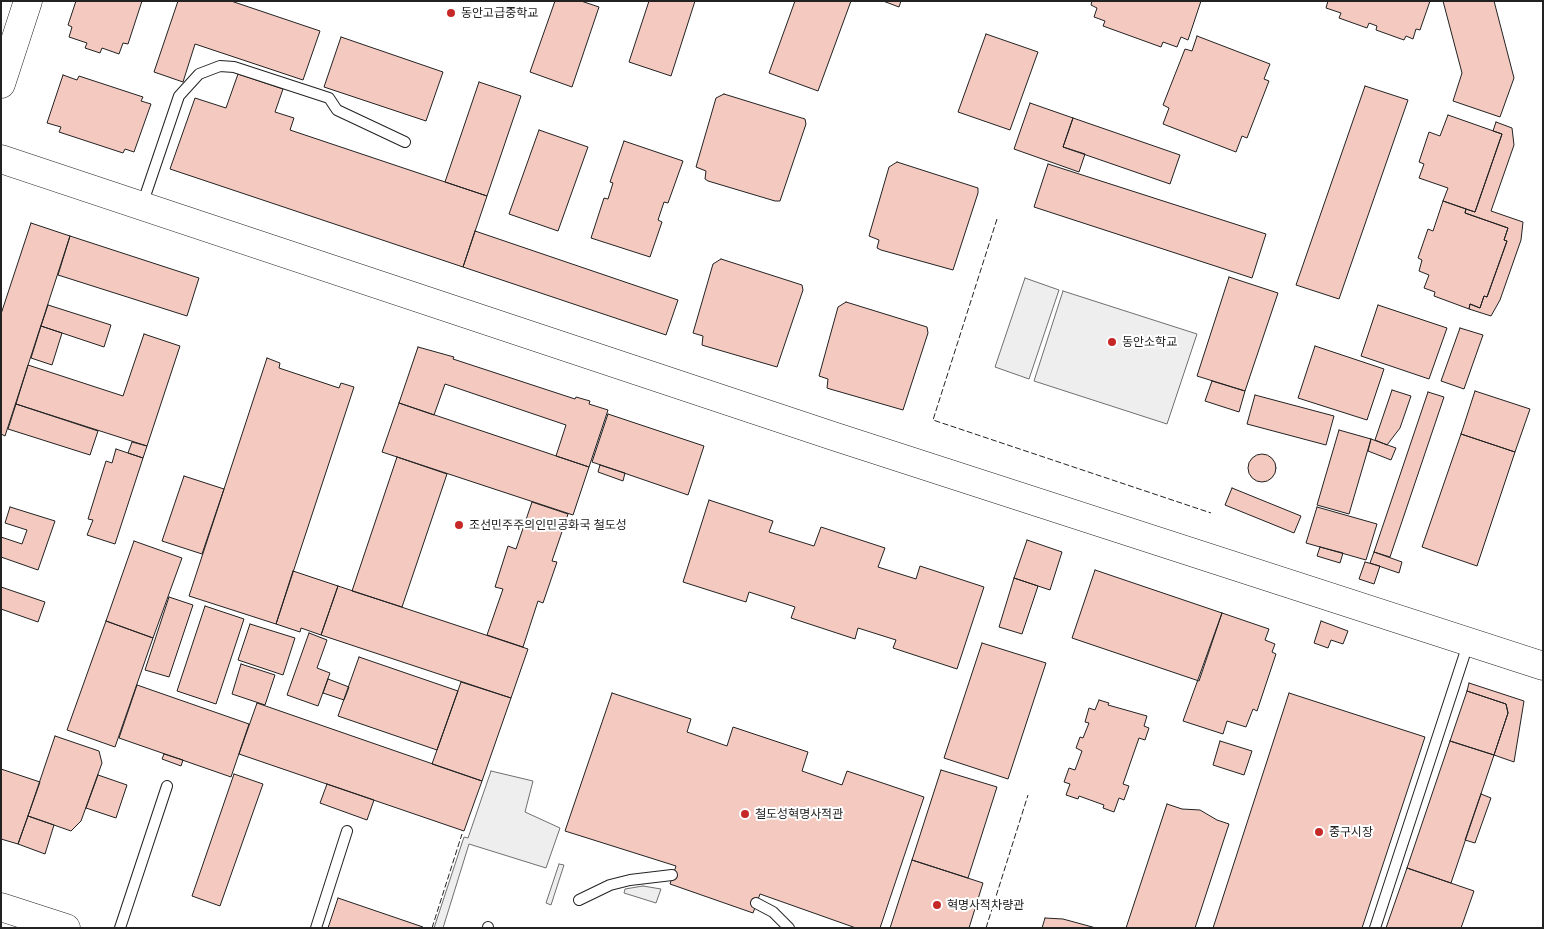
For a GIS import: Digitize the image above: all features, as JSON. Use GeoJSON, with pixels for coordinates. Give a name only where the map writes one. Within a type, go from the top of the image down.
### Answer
{"type":"FeatureCollection","features":[{"type":"Feature","properties":{"kind":"street"},"geometry":{"type":"LineString","coordinates":[[1,84],[28,1]]}},
{"type":"Feature","properties":{"kind":"street"},"geometry":{"type":"LineString","coordinates":[[1,160],[833,436],[1543,666]]}},
{"type":"Feature","properties":{"kind":"street"},"geometry":{"type":"LineString","coordinates":[[1,907],[66,928]]}},
{"type":"Feature","properties":{"kind":"lane"},"geometry":{"type":"LineString","coordinates":[[142,206],[179,96],[199,74],[220,66],[234,67],[329,98],[337,110],[405,142]]}},
{"type":"Feature","properties":{"kind":"lane"},"geometry":{"type":"LineString","coordinates":[[1375,928],[1469,642]]}},
{"type":"Feature","properties":{"kind":"lane"},"geometry":{"type":"LineString","coordinates":[[120,928],[167,786]]}},
{"type":"Feature","properties":{"kind":"lane"},"geometry":{"type":"LineString","coordinates":[[316,928],[347,831]]}},
{"type":"Feature","properties":{"kind":"lane"},"geometry":{"type":"LineString","coordinates":[[579,900],[610,886],[630,880],[672,876]]}},
{"type":"Feature","properties":{"kind":"lane"},"geometry":{"type":"LineString","coordinates":[[756,903],[773,912],[789,928]]}},
{"type":"Feature","properties":{"kind":"shaded area"},"geometry":{"type":"Polygon","coordinates":[[[1025,278],[1059,290],[1029,379],[995,367],[1025,278]]]}},
{"type":"Feature","properties":{"kind":"shaded area"},"geometry":{"type":"Polygon","coordinates":[[[1063,291],[1197,334],[1167,424],[1034,381],[1063,291]]]}},
{"type":"Feature","properties":{"kind":"shaded area"},"geometry":{"type":"Polygon","coordinates":[[[491,771],[533,781],[525,812],[560,828],[546,868],[469,844],[443,928],[434,928],[464,837],[468,838],[491,771]]]}},
{"type":"Feature","properties":{"kind":"shaded area"},"geometry":{"type":"Polygon","coordinates":[[[559,864],[564,865],[551,905],[546,903],[559,864]]]}},
{"type":"Feature","properties":{"kind":"shaded area"},"geometry":{"type":"Polygon","coordinates":[[[643,886],[661,889],[656,903],[624,893],[625,889],[643,886]]]}},
{"type":"Feature","properties":{"kind":"building"},"geometry":{"type":"Polygon","coordinates":[[[76,1],[142,1],[128,44],[123,43],[119,54],[102,48],[100,53],[85,48],[87,43],[69,37],[72,27],[68,25],[76,1]]]}},
{"type":"Feature","properties":{"kind":"building"},"geometry":{"type":"Polygon","coordinates":[[[178,1],[231,1],[320,31],[303,80],[195,44],[183,82],[154,72],[178,1]]]}},
{"type":"Feature","properties":{"kind":"building"},"geometry":{"type":"Polygon","coordinates":[[[555,1],[581,1],[599,7],[572,87],[530,72],[555,1]]]}},
{"type":"Feature","properties":{"kind":"building"},"geometry":{"type":"Polygon","coordinates":[[[649,1],[695,1],[671,76],[629,62],[649,1]]]}},
{"type":"Feature","properties":{"kind":"building"},"geometry":{"type":"Polygon","coordinates":[[[795,1],[851,1],[818,91],[769,73],[795,1]]]}},
{"type":"Feature","properties":{"kind":"building"},"geometry":{"type":"Polygon","coordinates":[[[883,1],[901,1],[899,7],[883,1]]]}},
{"type":"Feature","properties":{"kind":"building"},"geometry":{"type":"Polygon","coordinates":[[[1092,1],[1201,1],[1188,40],[1181,37],[1177,47],[1163,42],[1161,47],[1103,26],[1105,21],[1094,17],[1097,8],[1091,5],[1092,1]]]}},
{"type":"Feature","properties":{"kind":"building"},"geometry":{"type":"Polygon","coordinates":[[[1328,1],[1430,1],[1420,30],[1416,29],[1413,39],[1406,36],[1404,40],[1376,30],[1377,26],[1369,23],[1367,28],[1339,18],[1341,13],[1326,8],[1328,1]]]}},
{"type":"Feature","properties":{"kind":"building"},"geometry":{"type":"Polygon","coordinates":[[[1443,1],[1494,1],[1514,78],[1500,117],[1453,101],[1462,73],[1443,1]]]}},
{"type":"Feature","properties":{"kind":"building"},"geometry":{"type":"Polygon","coordinates":[[[986,34],[1038,52],[1010,130],[958,112],[986,34]]]}},
{"type":"Feature","properties":{"kind":"building"},"geometry":{"type":"Polygon","coordinates":[[[1197,36],[1270,64],[1264,79],[1269,81],[1247,138],[1242,136],[1236,152],[1163,124],[1169,108],[1163,105],[1185,49],[1192,51],[1197,36]]]}},
{"type":"Feature","properties":{"kind":"building"},"geometry":{"type":"Polygon","coordinates":[[[341,37],[443,72],[426,121],[324,87],[341,37]]]}},
{"type":"Feature","properties":{"kind":"building"},"geometry":{"type":"Polygon","coordinates":[[[238,74],[283,89],[275,112],[294,118],[290,130],[487,196],[463,267],[170,169],[195,98],[226,108],[238,74]]]}},
{"type":"Feature","properties":{"kind":"building"},"geometry":{"type":"Polygon","coordinates":[[[63,75],[77,80],[79,76],[143,97],[141,101],[151,104],[134,152],[125,149],[123,153],[59,132],[61,127],[47,123],[63,75]]]}},
{"type":"Feature","properties":{"kind":"building"},"geometry":{"type":"Polygon","coordinates":[[[479,82],[521,96],[487,196],[445,182],[479,82]]]}},
{"type":"Feature","properties":{"kind":"building"},"geometry":{"type":"Polygon","coordinates":[[[1365,86],[1408,100],[1339,299],[1296,285],[1365,86]]]}},
{"type":"Feature","properties":{"kind":"building"},"geometry":{"type":"Polygon","coordinates":[[[724,94],[805,119],[806,124],[780,201],[708,181],[705,179],[706,171],[696,167],[716,98],[724,94]]]}},
{"type":"Feature","properties":{"kind":"building"},"geometry":{"type":"Polygon","coordinates":[[[1030,103],[1073,118],[1063,147],[1085,154],[1079,172],[1014,149],[1030,103]]]}},
{"type":"Feature","properties":{"kind":"building"},"geometry":{"type":"Polygon","coordinates":[[[1448,115],[1502,134],[1475,212],[1443,201],[1448,188],[1419,178],[1424,164],[1419,162],[1429,132],[1440,136],[1448,115]]]}},
{"type":"Feature","properties":{"kind":"building"},"geometry":{"type":"Polygon","coordinates":[[[1073,118],[1180,155],[1170,184],[1063,147],[1073,118]]]}},
{"type":"Feature","properties":{"kind":"building"},"geometry":{"type":"Polygon","coordinates":[[[1496,122],[1512,128],[1514,145],[1491,211],[1523,222],[1521,240],[1500,300],[1491,316],[1469,309],[1470,304],[1480,308],[1484,296],[1487,297],[1507,241],[1504,240],[1508,228],[1465,213],[1466,209],[1475,212],[1502,134],[1493,131],[1496,122]]]}},
{"type":"Feature","properties":{"kind":"building"},"geometry":{"type":"Polygon","coordinates":[[[539,130],[588,147],[558,231],[509,214],[539,130]]]}},
{"type":"Feature","properties":{"kind":"building"},"geometry":{"type":"Polygon","coordinates":[[[624,141],[683,161],[668,203],[664,202],[658,220],[662,222],[650,257],[591,238],[604,198],[608,199],[613,183],[610,182],[624,141]]]}},
{"type":"Feature","properties":{"kind":"building"},"geometry":{"type":"Polygon","coordinates":[[[897,162],[978,188],[953,270],[881,250],[877,248],[879,240],[869,236],[889,167],[897,162]]]}},
{"type":"Feature","properties":{"kind":"building"},"geometry":{"type":"Polygon","coordinates":[[[1048,164],[1266,234],[1252,278],[1034,207],[1048,164]]]}},
{"type":"Feature","properties":{"kind":"building"},"geometry":{"type":"Polygon","coordinates":[[[1443,201],[1466,209],[1465,213],[1508,228],[1504,240],[1507,241],[1487,297],[1484,296],[1480,308],[1470,304],[1469,309],[1434,296],[1435,292],[1424,288],[1429,275],[1419,271],[1422,260],[1418,258],[1428,229],[1433,231],[1443,201]]]}},
{"type":"Feature","properties":{"kind":"building"},"geometry":{"type":"Polygon","coordinates":[[[31,223],[70,236],[5,436],[1,434],[1,314],[31,223]]]}},
{"type":"Feature","properties":{"kind":"building"},"geometry":{"type":"Polygon","coordinates":[[[475,231],[678,300],[666,335],[463,267],[475,231]]]}},
{"type":"Feature","properties":{"kind":"building"},"geometry":{"type":"Polygon","coordinates":[[[70,236],[199,278],[187,316],[58,275],[70,236]]]}},
{"type":"Feature","properties":{"kind":"building"},"geometry":{"type":"Polygon","coordinates":[[[721,259],[802,285],[803,290],[777,367],[702,345],[703,336],[693,333],[713,264],[721,259]]]}},
{"type":"Feature","properties":{"kind":"building"},"geometry":{"type":"Polygon","coordinates":[[[1229,277],[1278,293],[1245,391],[1197,376],[1229,277]]]}},
{"type":"Feature","properties":{"kind":"building"},"geometry":{"type":"Polygon","coordinates":[[[846,302],[927,327],[928,333],[903,410],[827,388],[828,379],[819,376],[838,307],[846,302]]]}},
{"type":"Feature","properties":{"kind":"building"},"geometry":{"type":"Polygon","coordinates":[[[48,305],[111,325],[104,347],[41,326],[48,305]]]}},
{"type":"Feature","properties":{"kind":"building"},"geometry":{"type":"Polygon","coordinates":[[[1378,305],[1447,328],[1429,379],[1361,356],[1378,305]]]}},
{"type":"Feature","properties":{"kind":"building"},"geometry":{"type":"Polygon","coordinates":[[[41,326],[62,333],[52,365],[31,358],[41,326]]]}},
{"type":"Feature","properties":{"kind":"building"},"geometry":{"type":"Polygon","coordinates":[[[1460,328],[1483,335],[1464,389],[1441,381],[1460,328]]]}},
{"type":"Feature","properties":{"kind":"building"},"geometry":{"type":"Polygon","coordinates":[[[144,334],[180,346],[147,446],[16,404],[28,365],[123,396],[144,334]]]}},
{"type":"Feature","properties":{"kind":"building"},"geometry":{"type":"Polygon","coordinates":[[[1315,346],[1384,369],[1367,420],[1298,398],[1315,346]]]}},
{"type":"Feature","properties":{"kind":"building"},"geometry":{"type":"Polygon","coordinates":[[[418,347],[454,357],[453,359],[575,399],[576,397],[590,401],[589,404],[608,410],[589,467],[556,456],[566,425],[445,384],[434,415],[399,403],[418,347]]]}},
{"type":"Feature","properties":{"kind":"building"},"geometry":{"type":"Polygon","coordinates":[[[267,358],[280,363],[279,368],[339,388],[341,383],[354,387],[276,624],[189,596],[267,358]]]}},
{"type":"Feature","properties":{"kind":"building"},"geometry":{"type":"Polygon","coordinates":[[[1212,381],[1245,391],[1239,412],[1205,401],[1212,381]]]}},
{"type":"Feature","properties":{"kind":"building"},"geometry":{"type":"Polygon","coordinates":[[[1392,390],[1411,396],[1400,428],[1387,445],[1375,440],[1392,390]]]}},
{"type":"Feature","properties":{"kind":"building"},"geometry":{"type":"Polygon","coordinates":[[[1475,391],[1530,409],[1515,452],[1461,434],[1475,391]]]}},
{"type":"Feature","properties":{"kind":"building"},"geometry":{"type":"Polygon","coordinates":[[[1428,392],[1444,397],[1390,557],[1374,552],[1428,392]]]}},
{"type":"Feature","properties":{"kind":"building"},"geometry":{"type":"Polygon","coordinates":[[[1255,395],[1334,416],[1326,445],[1247,424],[1255,395]]]}},
{"type":"Feature","properties":{"kind":"building"},"geometry":{"type":"Polygon","coordinates":[[[399,403],[589,467],[573,515],[382,452],[399,403]]]}},
{"type":"Feature","properties":{"kind":"building"},"geometry":{"type":"Polygon","coordinates":[[[16,404],[98,431],[90,455],[8,429],[16,404]]]}},
{"type":"Feature","properties":{"kind":"building"},"geometry":{"type":"Polygon","coordinates":[[[608,414],[704,446],[688,495],[592,462],[608,414]]]}},
{"type":"Feature","properties":{"kind":"building"},"geometry":{"type":"Polygon","coordinates":[[[1339,430],[1371,439],[1349,514],[1317,505],[1339,430]]]}},
{"type":"Feature","properties":{"kind":"building"},"geometry":{"type":"Polygon","coordinates":[[[1461,434],[1515,452],[1477,566],[1422,547],[1461,434]]]}},
{"type":"Feature","properties":{"kind":"building"},"geometry":{"type":"Polygon","coordinates":[[[1371,439],[1396,448],[1391,460],[1368,451],[1371,439]]]}},
{"type":"Feature","properties":{"kind":"building"},"geometry":{"type":"Polygon","coordinates":[[[132,442],[147,446],[143,458],[128,453],[132,442]]]}},
{"type":"Feature","properties":{"kind":"building"},"geometry":{"type":"Polygon","coordinates":[[[116,449],[143,458],[115,544],[87,535],[93,520],[88,519],[106,461],[112,463],[116,449]]]}},
{"type":"Feature","properties":{"kind":"building"},"geometry":{"type":"Polygon","coordinates":[[[1262,454],[1272,458],[1276,468],[1272,478],[1262,482],[1252,478],[1248,468],[1252,458],[1262,454]]]}},
{"type":"Feature","properties":{"kind":"building"},"geometry":{"type":"Polygon","coordinates":[[[397,457],[447,474],[402,607],[352,591],[397,457]]]}},
{"type":"Feature","properties":{"kind":"building"},"geometry":{"type":"Polygon","coordinates":[[[600,465],[625,473],[623,481],[598,472],[600,465]]]}},
{"type":"Feature","properties":{"kind":"building"},"geometry":{"type":"Polygon","coordinates":[[[184,476],[224,489],[202,554],[162,541],[184,476]]]}},
{"type":"Feature","properties":{"kind":"building"},"geometry":{"type":"Polygon","coordinates":[[[1232,488],[1301,516],[1294,533],[1225,505],[1232,488]]]}},
{"type":"Feature","properties":{"kind":"building"},"geometry":{"type":"Polygon","coordinates":[[[709,500],[773,521],[769,532],[814,546],[821,527],[885,548],[878,567],[916,579],[920,566],[984,587],[957,669],[893,648],[896,640],[858,628],[855,639],[791,618],[795,607],[749,592],[746,602],[683,582],[709,500]]]}},
{"type":"Feature","properties":{"kind":"building"},"geometry":{"type":"Polygon","coordinates":[[[532,502],[568,514],[552,561],[557,562],[543,603],[538,601],[523,647],[487,635],[503,589],[495,587],[508,546],[516,549],[532,502]]]}},
{"type":"Feature","properties":{"kind":"building"},"geometry":{"type":"Polygon","coordinates":[[[10,507],[55,521],[38,570],[1,557],[1,537],[22,544],[27,530],[5,523],[10,507]]]}},
{"type":"Feature","properties":{"kind":"building"},"geometry":{"type":"Polygon","coordinates":[[[1317,507],[1377,524],[1366,560],[1306,543],[1317,507]]]}},
{"type":"Feature","properties":{"kind":"building"},"geometry":{"type":"Polygon","coordinates":[[[1027,540],[1062,552],[1050,590],[1014,578],[1027,540]]]}},
{"type":"Feature","properties":{"kind":"building"},"geometry":{"type":"Polygon","coordinates":[[[134,541],[182,558],[153,638],[106,621],[134,541]]]}},
{"type":"Feature","properties":{"kind":"building"},"geometry":{"type":"Polygon","coordinates":[[[1320,547],[1343,553],[1340,563],[1317,556],[1320,547]]]}},
{"type":"Feature","properties":{"kind":"building"},"geometry":{"type":"Polygon","coordinates":[[[1374,552],[1402,562],[1399,573],[1370,563],[1374,552]]]}},
{"type":"Feature","properties":{"kind":"building"},"geometry":{"type":"Polygon","coordinates":[[[1365,562],[1380,566],[1374,584],[1359,579],[1365,562]]]}},
{"type":"Feature","properties":{"kind":"building"},"geometry":{"type":"Polygon","coordinates":[[[1095,570],[1222,613],[1199,681],[1072,638],[1095,570]]]}},
{"type":"Feature","properties":{"kind":"building"},"geometry":{"type":"Polygon","coordinates":[[[293,571],[338,586],[321,635],[301,628],[300,632],[276,624],[293,571]]]}},
{"type":"Feature","properties":{"kind":"building"},"geometry":{"type":"Polygon","coordinates":[[[1014,578],[1038,586],[1022,634],[999,627],[1014,578]]]}},
{"type":"Feature","properties":{"kind":"building"},"geometry":{"type":"Polygon","coordinates":[[[338,586],[528,649],[511,698],[321,635],[338,586]]]}},
{"type":"Feature","properties":{"kind":"building"},"geometry":{"type":"Polygon","coordinates":[[[1,587],[45,602],[38,622],[1,609],[1,587]]]}},
{"type":"Feature","properties":{"kind":"building"},"geometry":{"type":"Polygon","coordinates":[[[169,597],[193,605],[169,677],[145,670],[169,597]]]}},
{"type":"Feature","properties":{"kind":"building"},"geometry":{"type":"Polygon","coordinates":[[[205,606],[244,619],[216,704],[177,691],[205,606]]]}},
{"type":"Feature","properties":{"kind":"building"},"geometry":{"type":"Polygon","coordinates":[[[1222,613],[1269,629],[1265,640],[1275,644],[1272,652],[1276,654],[1257,711],[1253,709],[1246,727],[1227,721],[1223,734],[1183,721],[1222,613]]]}},
{"type":"Feature","properties":{"kind":"building"},"geometry":{"type":"Polygon","coordinates":[[[106,621],[153,638],[115,747],[67,730],[106,621]]]}},
{"type":"Feature","properties":{"kind":"building"},"geometry":{"type":"Polygon","coordinates":[[[1321,621],[1348,631],[1343,644],[1331,640],[1328,648],[1314,643],[1321,621]]]}},
{"type":"Feature","properties":{"kind":"building"},"geometry":{"type":"Polygon","coordinates":[[[250,624],[295,638],[283,675],[238,660],[250,624]]]}},
{"type":"Feature","properties":{"kind":"building"},"geometry":{"type":"Polygon","coordinates":[[[309,633],[327,640],[317,668],[330,673],[318,706],[287,695],[309,633]]]}},
{"type":"Feature","properties":{"kind":"building"},"geometry":{"type":"Polygon","coordinates":[[[982,643],[1046,663],[1008,779],[944,758],[982,643]]]}},
{"type":"Feature","properties":{"kind":"building"},"geometry":{"type":"Polygon","coordinates":[[[359,657],[458,691],[437,750],[338,716],[359,657]]]}},
{"type":"Feature","properties":{"kind":"building"},"geometry":{"type":"Polygon","coordinates":[[[241,664],[275,675],[265,705],[232,694],[241,664]]]}},
{"type":"Feature","properties":{"kind":"building"},"geometry":{"type":"Polygon","coordinates":[[[328,679],[349,687],[344,700],[323,693],[328,679]]]}},
{"type":"Feature","properties":{"kind":"building"},"geometry":{"type":"Polygon","coordinates":[[[461,682],[511,698],[482,781],[432,764],[461,682]]]}},
{"type":"Feature","properties":{"kind":"building"},"geometry":{"type":"Polygon","coordinates":[[[1469,683],[1524,701],[1514,762],[1494,755],[1508,713],[1506,704],[1467,691],[1469,683]]]}},
{"type":"Feature","properties":{"kind":"building"},"geometry":{"type":"Polygon","coordinates":[[[137,685],[249,724],[231,777],[119,738],[137,685]]]}},
{"type":"Feature","properties":{"kind":"building"},"geometry":{"type":"Polygon","coordinates":[[[1467,691],[1506,704],[1508,713],[1494,755],[1450,741],[1467,691]]]}},
{"type":"Feature","properties":{"kind":"building","name":"철도성혁명사적관"},"geometry":{"type":"Polygon","coordinates":[[[612,693],[691,719],[687,732],[727,746],[733,727],[808,752],[802,771],[842,785],[847,771],[924,797],[880,928],[856,928],[760,894],[753,913],[670,884],[676,866],[565,831],[612,693]]]}},
{"type":"Feature","properties":{"kind":"building","name":"중구시장"},"geometry":{"type":"Polygon","coordinates":[[[1289,693],[1425,737],[1362,928],[1213,928],[1289,693]]]}},
{"type":"Feature","properties":{"kind":"building"},"geometry":{"type":"Polygon","coordinates":[[[1099,700],[1109,703],[1108,705],[1147,716],[1144,726],[1149,728],[1145,740],[1139,738],[1123,784],[1129,786],[1124,800],[1119,798],[1114,812],[1103,808],[1104,805],[1079,796],[1078,799],[1066,795],[1070,784],[1064,782],[1069,768],[1075,770],[1082,751],[1076,748],[1080,737],[1083,738],[1089,723],[1085,722],[1089,708],[1095,710],[1099,700]]]}},
{"type":"Feature","properties":{"kind":"building"},"geometry":{"type":"Polygon","coordinates":[[[257,703],[482,781],[464,831],[239,754],[257,703]]]}},
{"type":"Feature","properties":{"kind":"building"},"geometry":{"type":"Polygon","coordinates":[[[55,736],[99,751],[102,763],[81,821],[71,831],[28,816],[55,736]]]}},
{"type":"Feature","properties":{"kind":"building"},"geometry":{"type":"Polygon","coordinates":[[[1220,741],[1252,751],[1244,775],[1213,765],[1220,741]]]}},
{"type":"Feature","properties":{"kind":"building"},"geometry":{"type":"Polygon","coordinates":[[[1450,741],[1494,755],[1451,883],[1407,868],[1450,741]]]}},
{"type":"Feature","properties":{"kind":"building"},"geometry":{"type":"Polygon","coordinates":[[[164,754],[183,760],[181,766],[162,759],[164,754]]]}},
{"type":"Feature","properties":{"kind":"building"},"geometry":{"type":"Polygon","coordinates":[[[1,769],[40,782],[18,844],[1,839],[1,769]]]}},
{"type":"Feature","properties":{"kind":"building"},"geometry":{"type":"Polygon","coordinates":[[[941,770],[997,787],[968,878],[912,860],[941,770]]]}},
{"type":"Feature","properties":{"kind":"building"},"geometry":{"type":"Polygon","coordinates":[[[234,774],[263,784],[220,906],[192,896],[234,774]]]}},
{"type":"Feature","properties":{"kind":"building"},"geometry":{"type":"Polygon","coordinates":[[[98,775],[127,785],[116,818],[86,808],[98,775]]]}},
{"type":"Feature","properties":{"kind":"building"},"geometry":{"type":"Polygon","coordinates":[[[327,784],[374,800],[367,820],[320,803],[327,784]]]}},
{"type":"Feature","properties":{"kind":"building"},"geometry":{"type":"Polygon","coordinates":[[[1481,794],[1491,798],[1475,843],[1465,840],[1481,794]]]}},
{"type":"Feature","properties":{"kind":"building"},"geometry":{"type":"Polygon","coordinates":[[[1167,804],[1182,809],[1200,810],[1217,820],[1229,824],[1195,928],[1126,928],[1167,804]]]}},
{"type":"Feature","properties":{"kind":"building"},"geometry":{"type":"Polygon","coordinates":[[[28,816],[54,825],[45,854],[18,844],[28,816]]]}},
{"type":"Feature","properties":{"kind":"building","name":"혁명사적차량관"},"geometry":{"type":"Polygon","coordinates":[[[912,860],[983,883],[969,928],[890,928],[912,860]]]}},
{"type":"Feature","properties":{"kind":"building"},"geometry":{"type":"Polygon","coordinates":[[[1407,868],[1474,891],[1461,928],[1386,928],[1407,868]]]}},
{"type":"Feature","properties":{"kind":"building"},"geometry":{"type":"Polygon","coordinates":[[[338,898],[423,927],[423,928],[328,928],[338,898]]]}},
{"type":"Feature","properties":{"kind":"building"},"geometry":{"type":"Polygon","coordinates":[[[1045,918],[1063,919],[1096,928],[1042,928],[1045,918]]]}},
{"type":"Feature","properties":{"kind":"fence"},"geometry":{"type":"LineString","coordinates":[[997,219],[933,420],[1211,513]]}},
{"type":"Feature","properties":{"kind":"fence"},"geometry":{"type":"LineString","coordinates":[[986,928],[1028,795]]}},
{"type":"Feature","properties":{"kind":"fence"},"geometry":{"type":"LineString","coordinates":[[432,928],[462,834]]}},
{"type":"Feature","properties":{"kind":"place","name":"동안고급중학교"},"geometry":{"type":"Point","coordinates":[451,13]}},
{"type":"Feature","properties":{"kind":"place","name":"동안소학교"},"geometry":{"type":"Point","coordinates":[1112,342]}},
{"type":"Feature","properties":{"kind":"place","name":"조선민주주의인민공화국 철도성"},"geometry":{"type":"Point","coordinates":[459,525]}},
{"type":"Feature","properties":{"kind":"place","name":"철도성혁명사적관"},"geometry":{"type":"Point","coordinates":[745,814]}},
{"type":"Feature","properties":{"kind":"place","name":"중구시장"},"geometry":{"type":"Point","coordinates":[1319,832]}},
{"type":"Feature","properties":{"kind":"place","name":"혁명사적차량관"},"geometry":{"type":"Point","coordinates":[937,905]}}]}
